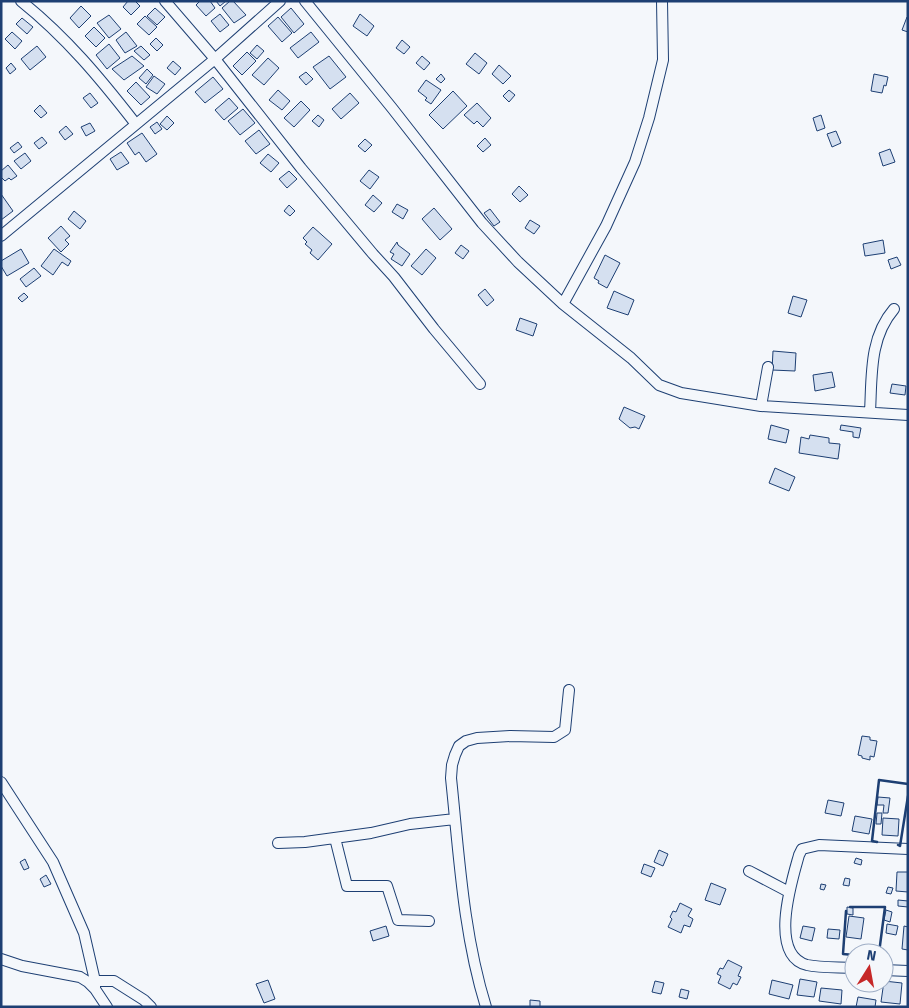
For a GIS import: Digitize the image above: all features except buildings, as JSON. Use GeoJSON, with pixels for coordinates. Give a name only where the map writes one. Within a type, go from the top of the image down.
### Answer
{"type":"FeatureCollection","features":[{"type":"Feature","properties":{"kind":"street"},"geometry":{"type":"LineString","coordinates":[[21,1],[65,40],[96,74],[135,123]]}},
{"type":"Feature","properties":{"kind":"street"},"geometry":{"type":"LineString","coordinates":[[165,1],[215,59],[301,168],[394,277],[434,330],[480,384]]}},
{"type":"Feature","properties":{"kind":"street"},"geometry":{"type":"LineString","coordinates":[[1,236],[135,123],[215,59],[280,1]]}},
{"type":"Feature","properties":{"kind":"street"},"geometry":{"type":"LineString","coordinates":[[305,1],[482,223],[518,262],[563,304],[631,358],[662,387],[681,393],[796,410],[908,415]]}},
{"type":"Feature","properties":{"kind":"street"},"geometry":{"type":"LineString","coordinates":[[563,304],[606,226],[635,162],[649,118],[662,60],[662,1]]}},
{"type":"Feature","properties":{"kind":"street"},"geometry":{"type":"LineString","coordinates":[[870,412],[874,349],[885,319],[894,309]]}},
{"type":"Feature","properties":{"kind":"street"},"geometry":{"type":"LineString","coordinates":[[761,406],[768,367]]}},
{"type":"Feature","properties":{"kind":"street"},"geometry":{"type":"LineString","coordinates":[[486,1007],[479,984],[466,920],[451,778],[452,765],[459,746],[466,741],[477,738],[510,736],[554,737],[565,730],[569,690]]}},
{"type":"Feature","properties":{"kind":"street"},"geometry":{"type":"LineString","coordinates":[[1,782],[53,862],[84,933],[95,985],[107,1007]]}},
{"type":"Feature","properties":{"kind":"street"},"geometry":{"type":"LineString","coordinates":[[278,843],[335,838],[371,833],[410,824],[455,820]]}},
{"type":"Feature","properties":{"kind":"street"},"geometry":{"type":"LineString","coordinates":[[335,838],[346,886],[387,886],[398,920],[429,921]]}},
{"type":"Feature","properties":{"kind":"street"},"geometry":{"type":"LineString","coordinates":[[844,967],[807,965],[798,960],[791,951],[786,937],[786,908],[802,849],[808,846],[835,845],[908,850]]}},
{"type":"Feature","properties":{"kind":"street"},"geometry":{"type":"LineString","coordinates":[[749,871],[789,892]]}},
{"type":"Feature","properties":{"kind":"street"},"geometry":{"type":"LineString","coordinates":[[1,959],[22,966],[80,977],[95,985],[114,981],[144,1000],[151,1007]]}},
{"type":"Feature","properties":{"kind":"street"},"geometry":{"type":"LineString","coordinates":[[894,970],[908,971]]}},
{"type":"Feature","properties":{"kind":"wall"},"geometry":{"type":"LineString","coordinates":[[877,842],[872,841],[879,780],[908,784]]}},
{"type":"Feature","properties":{"kind":"wall"},"geometry":{"type":"LineString","coordinates":[[898,845],[900,846],[908,796]]}},
{"type":"Feature","properties":{"kind":"wall"},"geometry":{"type":"LineString","coordinates":[[850,907],[885,907],[880,943]]}},
{"type":"Feature","properties":{"kind":"wall"},"geometry":{"type":"LineString","coordinates":[[844,954],[846,911]]}}]}
